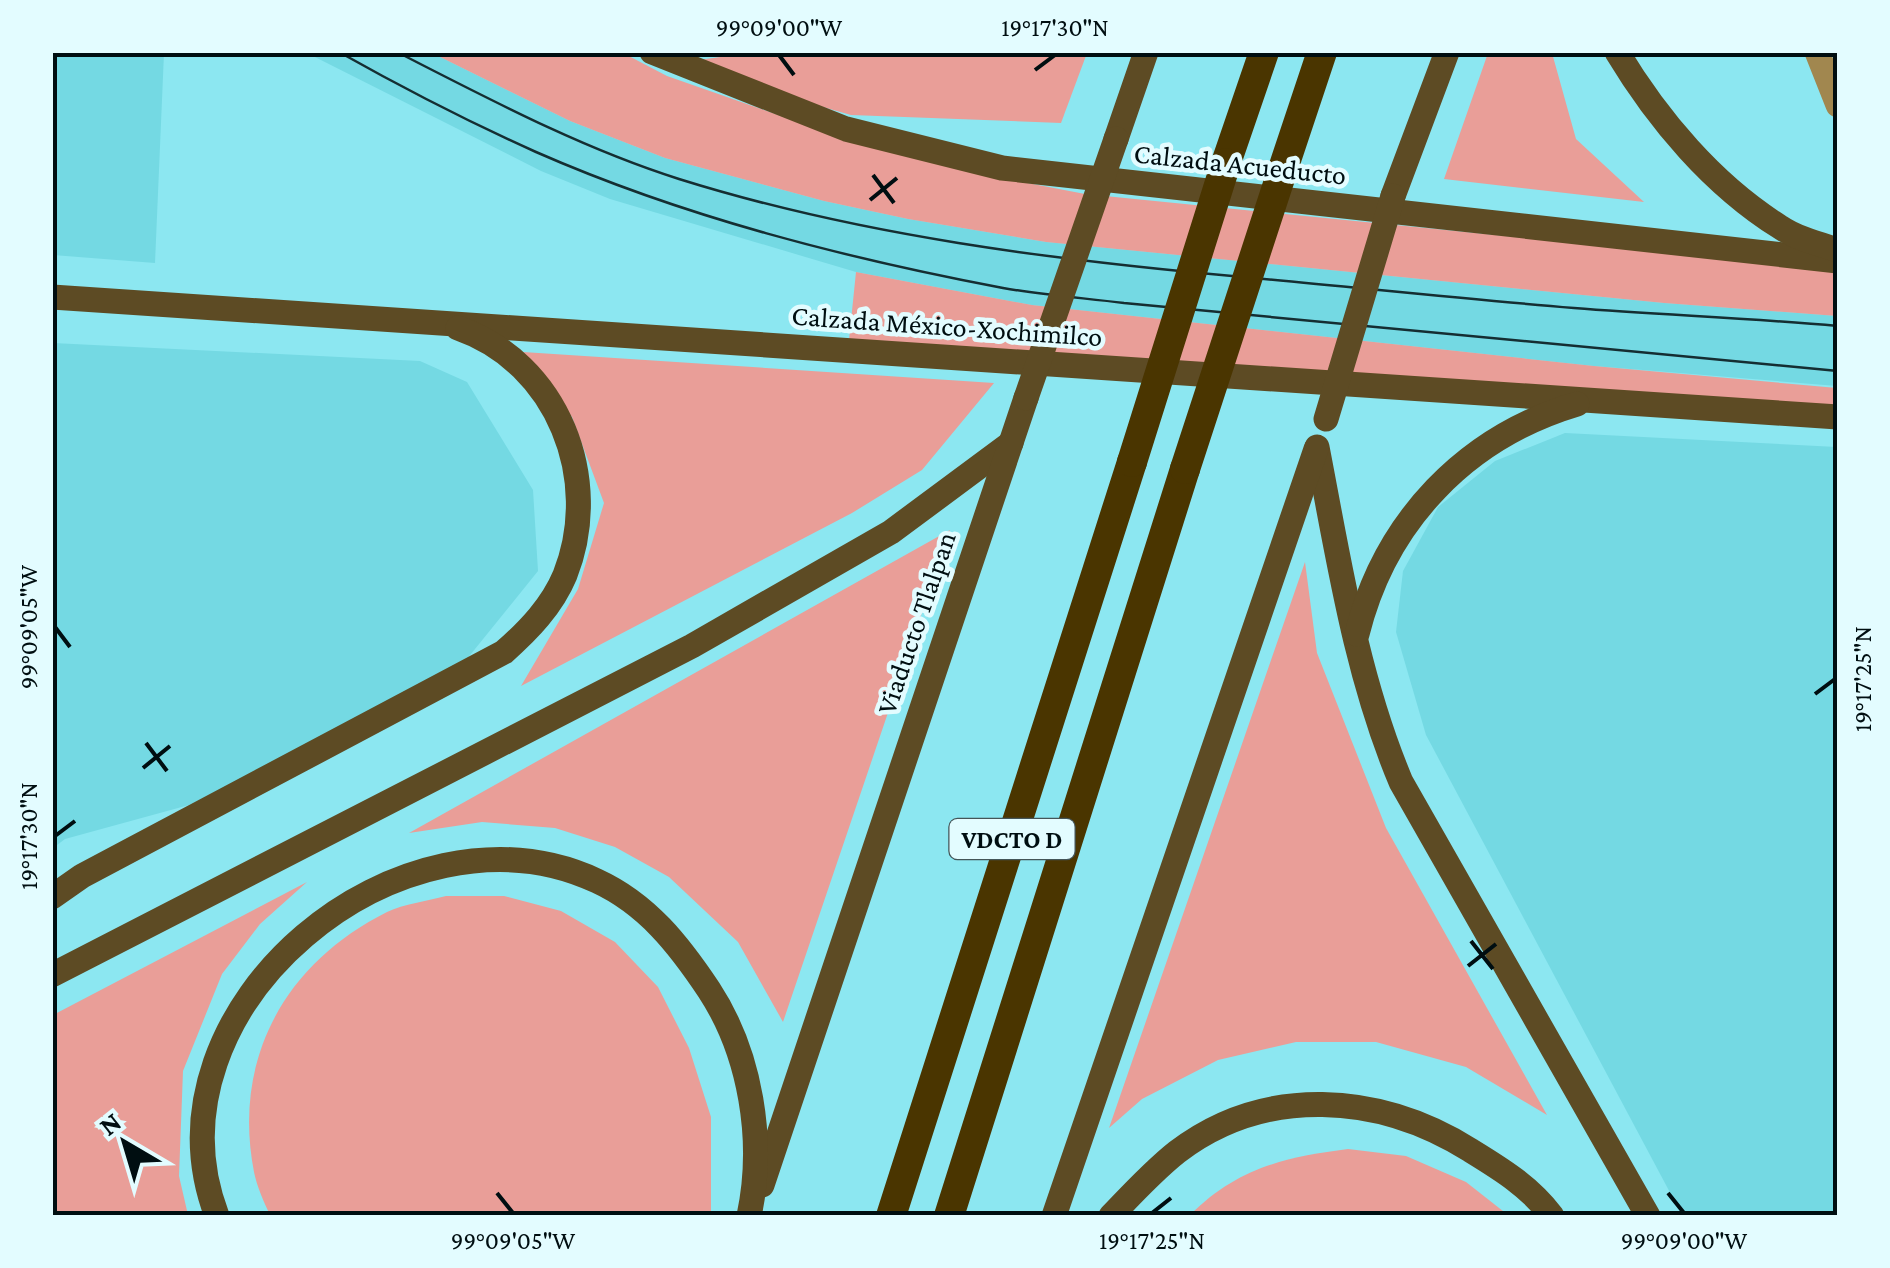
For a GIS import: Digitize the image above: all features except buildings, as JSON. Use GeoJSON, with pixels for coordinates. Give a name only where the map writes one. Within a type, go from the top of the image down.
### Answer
{"type":"FeatureCollection","features":[{"type":"Feature","properties":{"kind":"highway","name":"VDCTO D"},"geometry":{"type":"LineString","coordinates":[[891,1216],[1264,52]]}},
{"type":"Feature","properties":{"kind":"highway","name":"VDCTO D"},"geometry":{"type":"LineString","coordinates":[[949,1216],[1185,469],[1322,52]]}},
{"type":"Feature","properties":{"kind":"main road","name":"Calzada Acueducto"},"geometry":{"type":"LineString","coordinates":[[652,52],[846,128],[1002,168],[1838,261]]}},
{"type":"Feature","properties":{"kind":"main road","name":"Viaducto Tlalpan"},"geometry":{"type":"LineString","coordinates":[[750,1216],[1146,52]]}},
{"type":"Feature","properties":{"kind":"main road"},"geometry":{"type":"LineString","coordinates":[[1054,1216],[1317,447],[1394,196],[1447,52]]}},
{"type":"Feature","properties":{"kind":"main road"},"geometry":{"type":"LineString","coordinates":[[1618,52],[1669,127],[1741,199],[1783,230],[1838,250]]}},
{"type":"Feature","properties":{"kind":"main road","name":"Calzada México-Xochimilco"},"geometry":{"type":"LineString","coordinates":[[52,296],[1838,417]]}},
{"type":"Feature","properties":{"kind":"main road"},"geometry":{"type":"LineString","coordinates":[[52,897],[82,876],[504,652],[548,606],[564,577],[577,532],[578,482],[572,450],[552,406],[522,368],[484,340],[439,322]]}},
{"type":"Feature","properties":{"kind":"main road"},"geometry":{"type":"LineString","coordinates":[[1354,645],[1379,568],[1407,522],[1450,472],[1516,427],[1592,400]]}},
{"type":"Feature","properties":{"kind":"main road"},"geometry":{"type":"LineString","coordinates":[[52,975],[692,646],[891,532],[1011,443]]}},
{"type":"Feature","properties":{"kind":"main road"},"geometry":{"type":"LineString","coordinates":[[1317,447],[1354,645],[1382,738],[1401,782],[1648,1216]]}},
{"type":"Feature","properties":{"kind":"main road"},"geometry":{"type":"LineString","coordinates":[[217,1216],[204,1166],[202,1130],[207,1092],[218,1055],[255,988],[306,934],[370,891],[447,864],[488,858],[562,867],[597,881],[651,916],[693,966],[723,1017],[744,1073],[753,1115],[756,1158],[750,1216]]}},
{"type":"Feature","properties":{"kind":"main road"},"geometry":{"type":"LineString","coordinates":[[1111,1216],[1152,1173],[1209,1132],[1240,1118],[1306,1103],[1368,1107],[1398,1114],[1452,1138],[1520,1181],[1552,1216]]}},
{"type":"Feature","properties":{"kind":"street"},"geometry":{"type":"LineString","coordinates":[[1817,52],[1838,105]]}},
{"type":"Feature","properties":{"kind":"shaded area"},"geometry":{"type":"Polygon","coordinates":[[[755,52],[1087,53],[1061,123],[851,115],[671,64],[755,52]]]}},
{"type":"Feature","properties":{"kind":"shaded area"},"geometry":{"type":"Polygon","coordinates":[[[52,53],[164,53],[155,263],[53,255],[52,53]]]}},
{"type":"Feature","properties":{"kind":"shaded area"},"geometry":{"type":"Polygon","coordinates":[[[307,53],[432,53],[570,121],[665,158],[908,219],[1046,242],[1664,303],[1837,316],[1837,386],[1594,366],[1032,305],[856,272],[610,199],[541,171],[307,53]]]}},
{"type":"Feature","properties":{"kind":"shaded area"},"geometry":{"type":"Polygon","coordinates":[[[432,53],[623,53],[667,76],[847,139],[997,177],[1085,194],[1837,269],[1837,316],[1664,303],[1046,242],[908,219],[665,158],[570,121],[432,53]]]}},
{"type":"Feature","properties":{"kind":"shaded area"},"geometry":{"type":"Polygon","coordinates":[[[1488,53],[1552,53],[1576,139],[1644,202],[1444,179],[1488,53]]]}},
{"type":"Feature","properties":{"kind":"shaded area"},"geometry":{"type":"Polygon","coordinates":[[[856,272],[1032,305],[1594,366],[1837,388],[1837,407],[849,340],[856,272]]]}},
{"type":"Feature","properties":{"kind":"shaded area"},"geometry":{"type":"Polygon","coordinates":[[[53,343],[420,361],[467,382],[533,490],[538,571],[458,670],[189,805],[65,839],[53,848],[53,343]]]}},
{"type":"Feature","properties":{"kind":"shaded area"},"geometry":{"type":"Polygon","coordinates":[[[523,352],[994,383],[922,470],[852,513],[521,686],[578,589],[604,503],[572,417],[523,352]]]}},
{"type":"Feature","properties":{"kind":"shaded area"},"geometry":{"type":"Polygon","coordinates":[[[1565,433],[1837,447],[1837,1215],[1682,1215],[1426,735],[1396,632],[1403,571],[1438,507],[1495,461],[1565,433]]]}},
{"type":"Feature","properties":{"kind":"shaded area"},"geometry":{"type":"Polygon","coordinates":[[[950,530],[783,1022],[738,942],[669,877],[615,847],[555,828],[482,822],[409,833],[950,530]]]}},
{"type":"Feature","properties":{"kind":"shaded area"},"geometry":{"type":"Polygon","coordinates":[[[1305,562],[1317,653],[1386,828],[1547,1115],[1466,1067],[1376,1042],[1296,1042],[1218,1060],[1142,1099],[1109,1128],[1305,562]]]}},
{"type":"Feature","properties":{"kind":"shaded area"},"geometry":{"type":"Polygon","coordinates":[[[307,882],[260,924],[222,974],[183,1071],[179,1176],[188,1215],[53,1215],[53,1015],[307,882]]]}},
{"type":"Feature","properties":{"kind":"shaded area"},"geometry":{"type":"Polygon","coordinates":[[[446,896],[504,896],[561,911],[615,942],[658,987],[689,1048],[711,1117],[711,1215],[270,1215],[255,1178],[249,1130],[251,1091],[274,1019],[294,987],[320,958],[351,933],[394,909],[446,896]]]}},
{"type":"Feature","properties":{"kind":"shaded area"},"geometry":{"type":"Polygon","coordinates":[[[1348,1149],[1406,1156],[1466,1182],[1508,1215],[1190,1215],[1226,1186],[1263,1167],[1348,1149]]]}},
{"type":"Feature","properties":{"kind":"tram line"},"geometry":{"type":"LineString","coordinates":[[339,52],[511,141],[592,175],[766,233],[944,276],[1124,303],[1838,371]]}},
{"type":"Feature","properties":{"kind":"tram line"},"geometry":{"type":"LineString","coordinates":[[397,52],[536,122],[643,167],[748,199],[888,231],[1029,254],[1172,270],[1574,308],[1838,326]]}}]}
